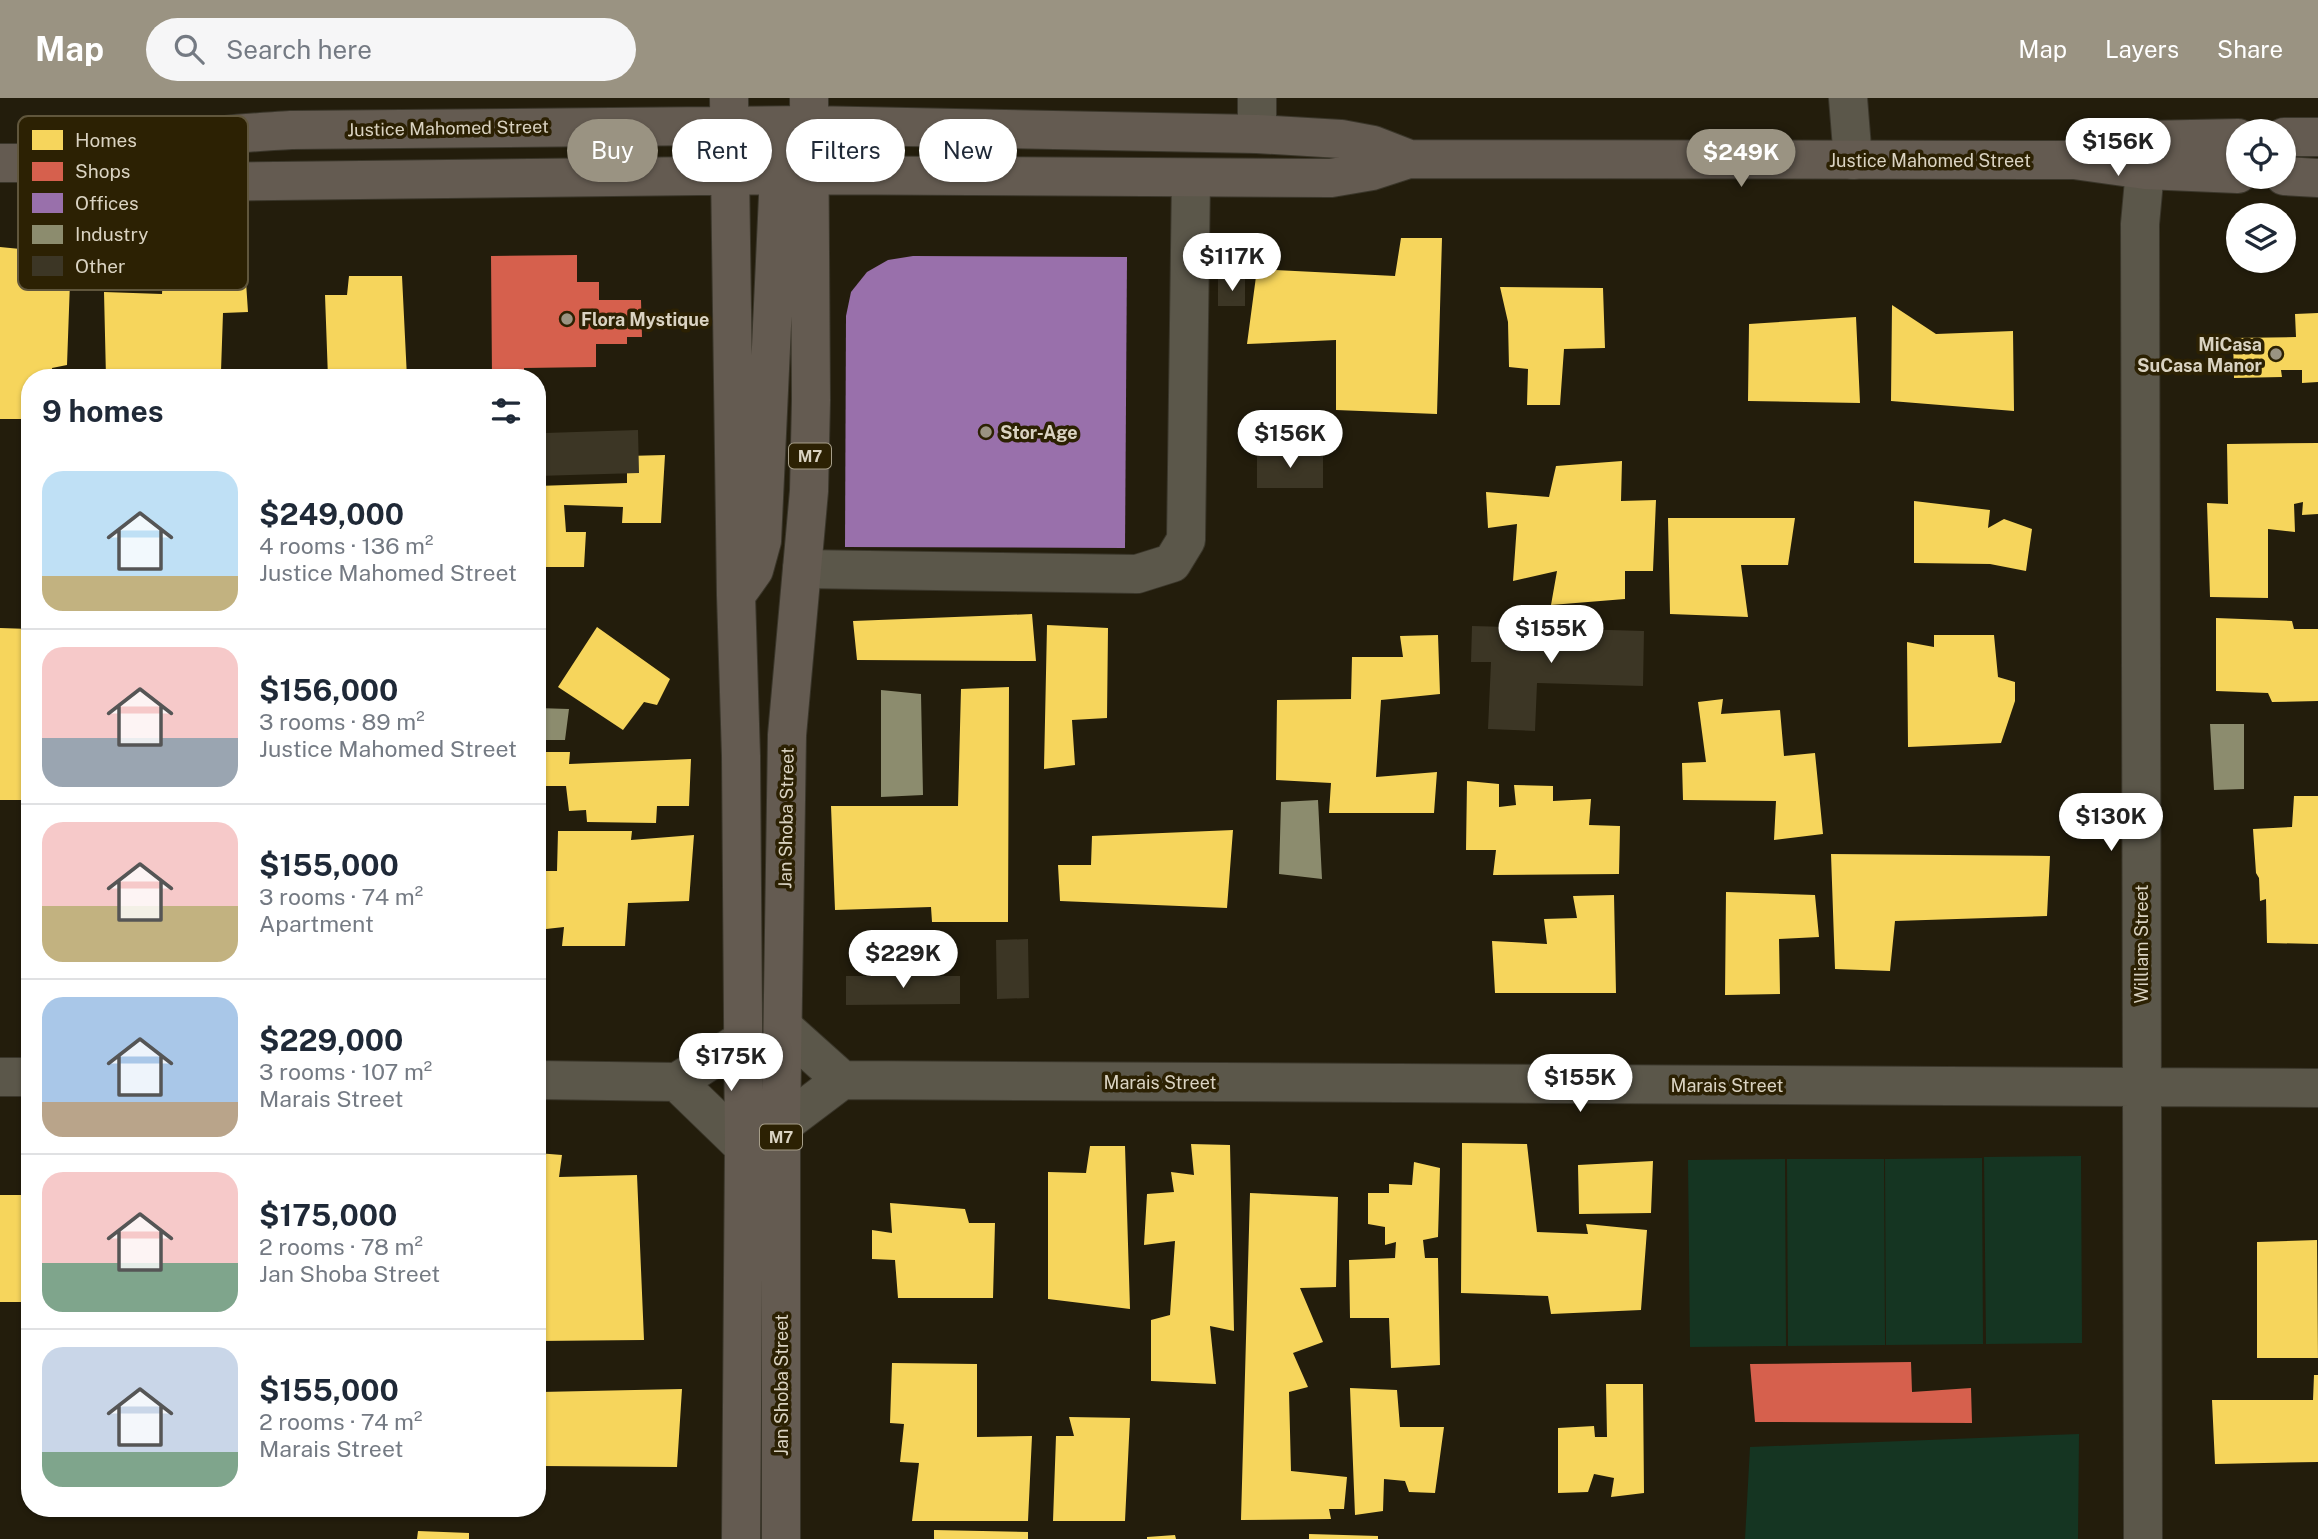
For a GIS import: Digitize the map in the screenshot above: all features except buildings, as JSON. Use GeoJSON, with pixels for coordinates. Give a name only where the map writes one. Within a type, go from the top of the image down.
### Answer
{"type":"FeatureCollection","features":[{"type":"Feature","properties":{"kind":"main road","name":"Justice Mahomed Street"},"geometry":{"type":"LineString","coordinates":[[248,133],[729,112],[1257,116],[1373,145],[1409,159]]}},
{"type":"Feature","properties":{"kind":"main road"},"geometry":{"type":"LineString","coordinates":[[2296,137],[2318,137]]}},
{"type":"Feature","properties":{"kind":"main road","name":"Justice Mahomed Street"},"geometry":{"type":"LineString","coordinates":[[905,176],[1331,178],[1372,171],[1409,159],[2074,160],[2145,155],[2226,140]]}},
{"type":"Feature","properties":{"kind":"main road","name":"Justice Mahomed Street"},"geometry":{"type":"LineString","coordinates":[[2145,155],[2226,172]]}},
{"type":"Feature","properties":{"kind":"main road","name":"Justice Mahomed Street"},"geometry":{"type":"LineString","coordinates":[[0,163],[18,163]]}},
{"type":"Feature","properties":{"kind":"main road"},"geometry":{"type":"LineString","coordinates":[[2296,177],[2318,178]]}},
{"type":"Feature","properties":{"kind":"main road","name":"Justice Mahomed Street"},"geometry":{"type":"LineString","coordinates":[[248,182],[672,178]]}},
{"type":"Feature","properties":{"kind":"main road","name":"M7"},"geometry":{"type":"LineString","coordinates":[[728,182],[741,756],[741,1041],[744,1147],[741,1539]]}},
{"type":"Feature","properties":{"kind":"main road"},"geometry":{"type":"LineString","coordinates":[[736,595],[754,570],[762,541],[793,182]]}},
{"type":"Feature","properties":{"kind":"main road","name":"Jan Shoba Street"},"geometry":{"type":"LineString","coordinates":[[781,1539],[781,1126],[787,735],[809,491],[811,400],[795,182]]}},
{"type":"Feature","properties":{"kind":"street"},"geometry":{"type":"LineString","coordinates":[[1848,98],[1853,160]]}},
{"type":"Feature","properties":{"kind":"street","name":"William Street"},"geometry":{"type":"LineString","coordinates":[[2143,1539],[2140,224],[2145,155]]}},
{"type":"Feature","properties":{"kind":"street"},"geometry":{"type":"LineString","coordinates":[[802,569],[1137,574],[1172,563],[1186,540],[1191,178]]}},
{"type":"Feature","properties":{"kind":"street"},"geometry":{"type":"LineString","coordinates":[[781,1126],[842,1080],[783,1027]]}},
{"type":"Feature","properties":{"kind":"street"},"geometry":{"type":"LineString","coordinates":[[546,1080],[677,1082],[741,1041]]}},
{"type":"Feature","properties":{"kind":"street"},"geometry":{"type":"LineString","coordinates":[[0,1077],[21,1077]]}},
{"type":"Feature","properties":{"kind":"street","name":"Marais Street"},"geometry":{"type":"LineString","coordinates":[[842,1080],[2318,1088]]}},
{"type":"Feature","properties":{"kind":"street"},"geometry":{"type":"LineString","coordinates":[[677,1082],[744,1147]]}},
{"type":"Feature","properties":{"kind":"green space"},"geometry":{"type":"Polygon","coordinates":[[[2081,1156],[2082,1343],[1986,1344],[1984,1157],[2081,1156]]]}},
{"type":"Feature","properties":{"kind":"green space"},"geometry":{"type":"Polygon","coordinates":[[[1982,1158],[1983,1344],[1886,1345],[1885,1159],[1982,1158]]]}},
{"type":"Feature","properties":{"kind":"green space"},"geometry":{"type":"Polygon","coordinates":[[[1785,1159],[1786,1346],[1690,1347],[1688,1160],[1785,1159]]]}},
{"type":"Feature","properties":{"kind":"green space"},"geometry":{"type":"Polygon","coordinates":[[[1787,1159],[1884,1159],[1885,1345],[1788,1346],[1787,1159]]]}},
{"type":"Feature","properties":{"kind":"green space"},"geometry":{"type":"Polygon","coordinates":[[[2079,1434],[2078,1539],[1745,1539],[1750,1447],[2079,1434]]]}},
{"type":"Feature","properties":{"kind":"place","name":"Flora Mystique"},"geometry":{"type":"Point","coordinates":[567,319]}},
{"type":"Feature","properties":{"kind":"place","name":"MiCasa SuCasa Manor"},"geometry":{"type":"Point","coordinates":[2276,354]}},
{"type":"Feature","properties":{"kind":"place","name":"Stor-Age"},"geometry":{"type":"Point","coordinates":[986,432]}}]}
